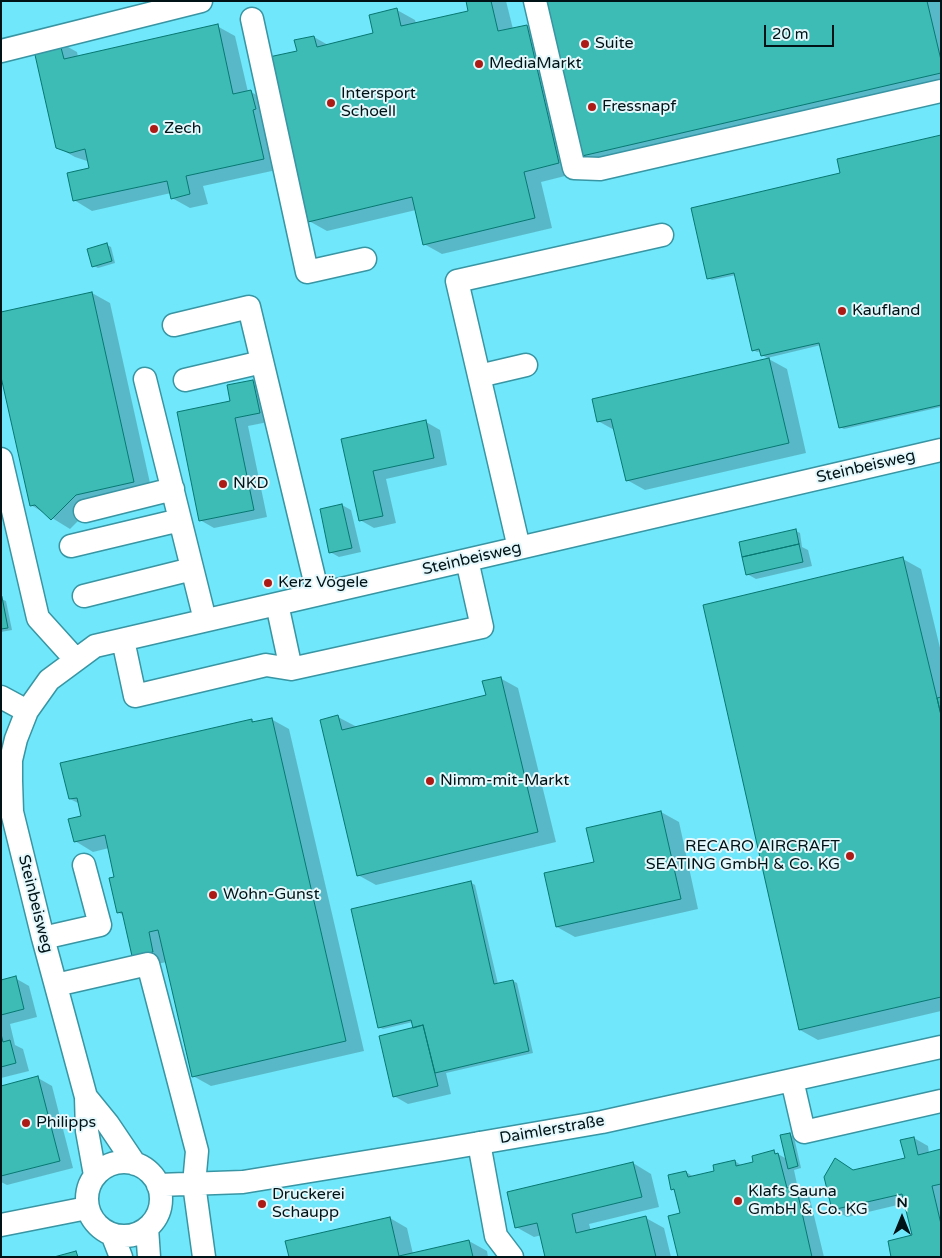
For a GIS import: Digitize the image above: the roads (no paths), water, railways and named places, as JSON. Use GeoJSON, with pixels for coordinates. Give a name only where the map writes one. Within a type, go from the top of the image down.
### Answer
{"type":"FeatureCollection","features":[{"type":"Feature","properties":{"kind":"street"},"geometry":{"type":"LineString","coordinates":[[1,51],[201,1]]}},
{"type":"Feature","properties":{"kind":"street"},"geometry":{"type":"LineString","coordinates":[[535,1],[568,150],[574,168],[600,169],[941,91]]}},
{"type":"Feature","properties":{"kind":"street"},"geometry":{"type":"LineString","coordinates":[[252,19],[307,272],[365,259]]}},
{"type":"Feature","properties":{"kind":"street"},"geometry":{"type":"LineString","coordinates":[[519,548],[457,281],[662,235]]}},
{"type":"Feature","properties":{"kind":"street"},"geometry":{"type":"LineString","coordinates":[[174,325],[249,307],[318,594]]}},
{"type":"Feature","properties":{"kind":"street"},"geometry":{"type":"LineString","coordinates":[[185,380],[262,362]]}},
{"type":"Feature","properties":{"kind":"street"},"geometry":{"type":"LineString","coordinates":[[479,376],[526,365]]}},
{"type":"Feature","properties":{"kind":"street"},"geometry":{"type":"LineString","coordinates":[[146,379],[205,620]]}},
{"type":"Feature","properties":{"kind":"street","name":"Steinbeisweg"},"geometry":{"type":"LineString","coordinates":[[95,1175],[87,1130],[86,1097],[43,938],[6,787],[16,739],[28,711],[50,680],[95,646],[941,450]]}},
{"type":"Feature","properties":{"kind":"street"},"geometry":{"type":"LineString","coordinates":[[1,460],[38,618],[76,660]]}},
{"type":"Feature","properties":{"kind":"street"},"geometry":{"type":"LineString","coordinates":[[85,511],[173,490]]}},
{"type":"Feature","properties":{"kind":"street"},"geometry":{"type":"LineString","coordinates":[[71,546],[180,520]]}},
{"type":"Feature","properties":{"kind":"street"},"geometry":{"type":"LineString","coordinates":[[123,640],[135,696],[266,664],[291,669],[482,627],[467,560]]}},
{"type":"Feature","properties":{"kind":"street"},"geometry":{"type":"LineString","coordinates":[[84,596],[192,569]]}},
{"type":"Feature","properties":{"kind":"street"},"geometry":{"type":"LineString","coordinates":[[276,604],[291,669]]}},
{"type":"Feature","properties":{"kind":"street"},"geometry":{"type":"LineString","coordinates":[[1,697],[28,711]]}},
{"type":"Feature","properties":{"kind":"street"},"geometry":{"type":"LineString","coordinates":[[43,938],[100,925],[84,865]]}},
{"type":"Feature","properties":{"kind":"street"},"geometry":{"type":"LineString","coordinates":[[56,985],[148,964],[197,1151],[194,1184],[204,1257]]}},
{"type":"Feature","properties":{"kind":"street","name":"Daimlerstraße"},"geometry":{"type":"LineString","coordinates":[[158,1185],[243,1182],[404,1157],[598,1122],[941,1047]]}},
{"type":"Feature","properties":{"kind":"street"},"geometry":{"type":"LineString","coordinates":[[792,1080],[804,1132],[941,1101]]}},
{"type":"Feature","properties":{"kind":"street","name":"Steinbeisweg"},"geometry":{"type":"LineString","coordinates":[[86,1097],[108,1124],[135,1164]]}},
{"type":"Feature","properties":{"kind":"street"},"geometry":{"type":"LineString","coordinates":[[478,1143],[496,1236],[512,1257]]}},
{"type":"Feature","properties":{"kind":"street"},"geometry":{"type":"LineString","coordinates":[[125,1162],[135,1164],[153,1176],[161,1197],[160,1208],[155,1219],[147,1228],[136,1234],[124,1236],[112,1234],[101,1228],[92,1219],[87,1208],[86,1196],[89,1185],[95,1175],[114,1163],[125,1162]]}},
{"type":"Feature","properties":{"kind":"street"},"geometry":{"type":"LineString","coordinates":[[1,1225],[87,1208]]}},
{"type":"Feature","properties":{"kind":"street"},"geometry":{"type":"LineString","coordinates":[[147,1228],[148,1257]]}},
{"type":"Feature","properties":{"kind":"street"},"geometry":{"type":"LineString","coordinates":[[112,1234],[121,1257]]}},
{"type":"Feature","properties":{"kind":"place","name":"Suite"},"geometry":{"type":"Point","coordinates":[585,44]}},
{"type":"Feature","properties":{"kind":"place","name":"MediaMarkt"},"geometry":{"type":"Point","coordinates":[479,64]}},
{"type":"Feature","properties":{"kind":"place","name":"Intersport Schoell"},"geometry":{"type":"Point","coordinates":[331,103]}},
{"type":"Feature","properties":{"kind":"place","name":"Fressnapf"},"geometry":{"type":"Point","coordinates":[592,107]}},
{"type":"Feature","properties":{"kind":"place","name":"Zech"},"geometry":{"type":"Point","coordinates":[154,129]}},
{"type":"Feature","properties":{"kind":"place","name":"Kaufland"},"geometry":{"type":"Point","coordinates":[842,311]}},
{"type":"Feature","properties":{"kind":"place","name":"NKD"},"geometry":{"type":"Point","coordinates":[223,484]}},
{"type":"Feature","properties":{"kind":"place","name":"Kerz Vögele"},"geometry":{"type":"Point","coordinates":[268,583]}},
{"type":"Feature","properties":{"kind":"place","name":"Nimm-mit-Markt"},"geometry":{"type":"Point","coordinates":[430,781]}},
{"type":"Feature","properties":{"kind":"place","name":"RECARO AIRCRAFT SEATING GmbH & Co. KG"},"geometry":{"type":"Point","coordinates":[850,856]}},
{"type":"Feature","properties":{"kind":"place","name":"Wohn-Gunst"},"geometry":{"type":"Point","coordinates":[213,895]}},
{"type":"Feature","properties":{"kind":"place","name":"Philipps"},"geometry":{"type":"Point","coordinates":[26,1123]}},
{"type":"Feature","properties":{"kind":"place","name":"Klafs Sauna GmbH & Co. KG"},"geometry":{"type":"Point","coordinates":[738,1201]}},
{"type":"Feature","properties":{"kind":"place","name":"Druckerei Schaupp"},"geometry":{"type":"Point","coordinates":[262,1204]}}]}
